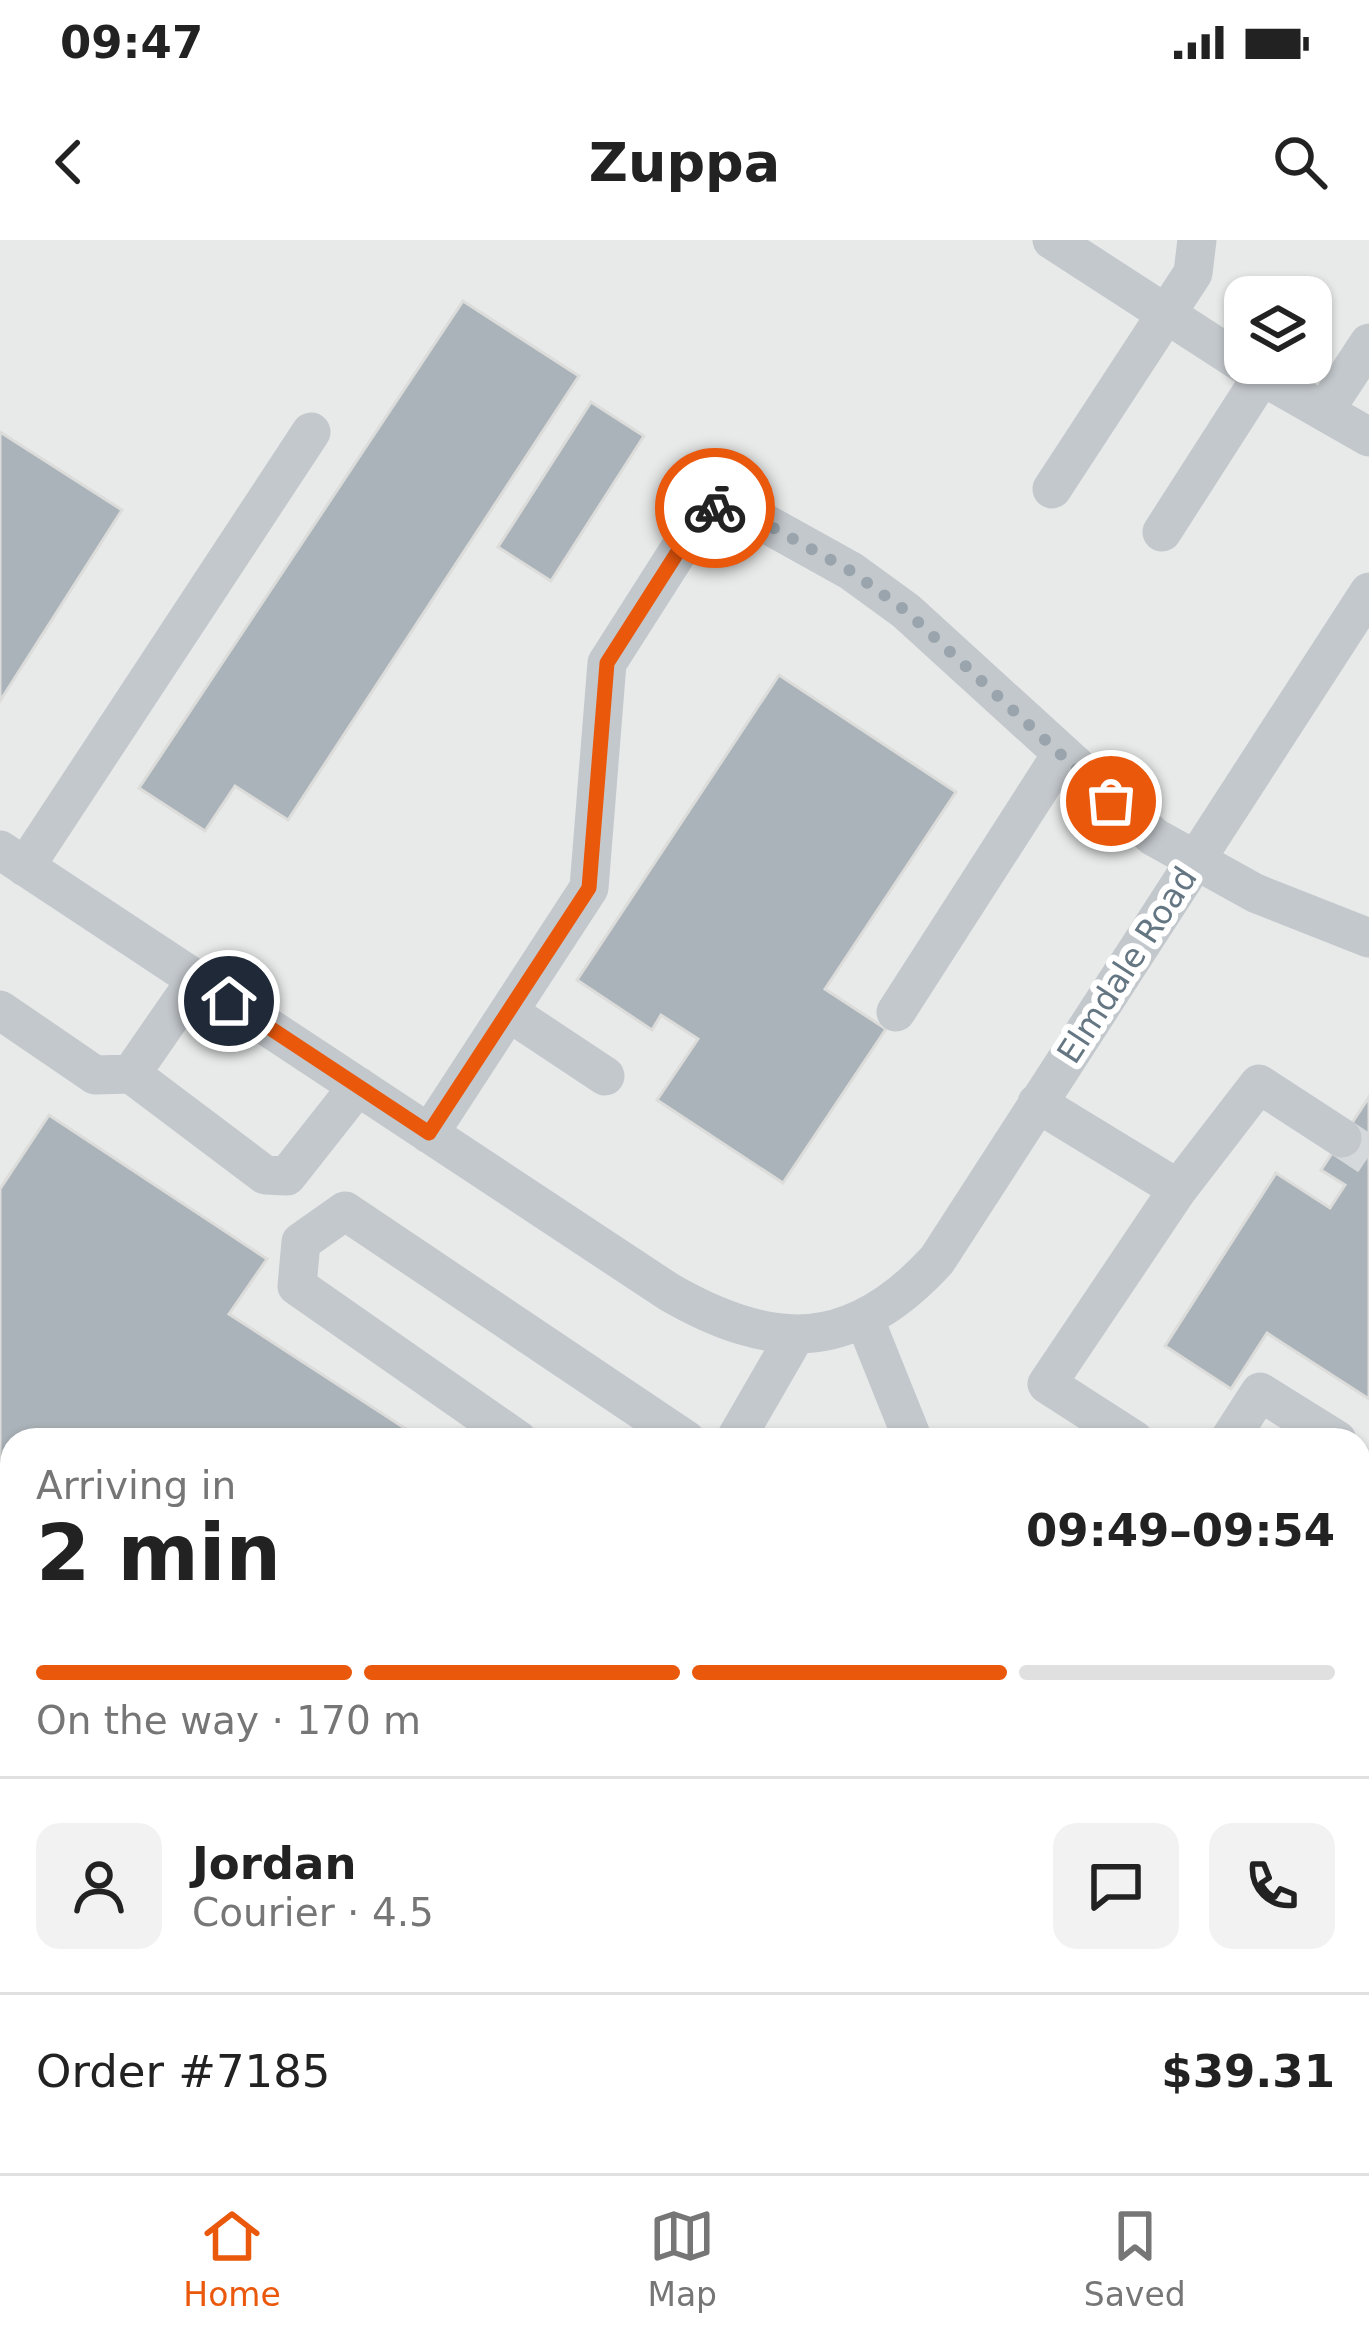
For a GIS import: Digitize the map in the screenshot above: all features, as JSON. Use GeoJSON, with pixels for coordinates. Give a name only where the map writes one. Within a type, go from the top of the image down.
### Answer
{"type":"FeatureCollection","features":[{"type":"Feature","properties":{"kind":"street"},"geometry":{"type":"LineString","coordinates":[[1052,240],[1224,352]]}},
{"type":"Feature","properties":{"kind":"street"},"geometry":{"type":"LineString","coordinates":[[1052,489],[1193,273],[1196,240]]}},
{"type":"Feature","properties":{"kind":"street"},"geometry":{"type":"LineString","coordinates":[[1325,410],[1369,343]]}},
{"type":"Feature","properties":{"kind":"street"},"geometry":{"type":"LineString","coordinates":[[1162,532],[1257,384]]}},
{"type":"Feature","properties":{"kind":"street"},"geometry":{"type":"LineString","coordinates":[[1277,384],[1369,437]]}},
{"type":"Feature","properties":{"kind":"street"},"geometry":{"type":"LineString","coordinates":[[311,432],[12,859],[707,1314],[736,1327],[795,1336],[742,1428]]}},
{"type":"Feature","properties":{"kind":"street"},"geometry":{"type":"LineString","coordinates":[[429,1133],[589,888],[607,663],[700,517],[714,508],[734,506],[851,571],[955,652],[1135,824],[1193,863],[1369,938]]}},
{"type":"Feature","properties":{"kind":"street","name":"Elmdale Road"},"geometry":{"type":"LineString","coordinates":[[795,1336],[829,1332],[864,1318],[913,1286],[937,1260],[1369,592]]}},
{"type":"Feature","properties":{"kind":"street"},"geometry":{"type":"LineString","coordinates":[[896,1012],[1061,755]]}},
{"type":"Feature","properties":{"kind":"street"},"geometry":{"type":"LineString","coordinates":[[130,1074],[196,980]]}},
{"type":"Feature","properties":{"kind":"street"},"geometry":{"type":"LineString","coordinates":[[0,1010],[95,1075],[130,1074],[266,1174],[286,1176]]}},
{"type":"Feature","properties":{"kind":"street"},"geometry":{"type":"LineString","coordinates":[[510,1013],[604,1076]]}},
{"type":"Feature","properties":{"kind":"street"},"geometry":{"type":"LineString","coordinates":[[1115,1428],[1047,1384],[1178,1190],[1259,1084],[1342,1138]]}},
{"type":"Feature","properties":{"kind":"street"},"geometry":{"type":"LineString","coordinates":[[286,1176],[358,1086]]}},
{"type":"Feature","properties":{"kind":"street"},"geometry":{"type":"LineString","coordinates":[[1037,1103],[1178,1190]]}},
{"type":"Feature","properties":{"kind":"street"},"geometry":{"type":"LineString","coordinates":[[286,1176],[301,1241],[297,1286],[501,1428]]}},
{"type":"Feature","properties":{"kind":"street"},"geometry":{"type":"LineString","coordinates":[[301,1241],[345,1211],[668,1428]]}},
{"type":"Feature","properties":{"kind":"street"},"geometry":{"type":"LineString","coordinates":[[864,1318],[908,1428]]}},
{"type":"Feature","properties":{"kind":"street"},"geometry":{"type":"LineString","coordinates":[[1237,1428],[1260,1392],[1318,1428]]}},
{"type":"Feature","properties":{"kind":"shaded area"},"geometry":{"type":"Polygon","coordinates":[[[0,240],[1369,240],[1369,1428],[0,1428],[0,240]]]}},
{"type":"Feature","properties":{"kind":"building"},"geometry":{"type":"Polygon","coordinates":[[[463,301],[579,376],[288,820],[235,786],[205,831],[139,788],[463,301]]]}},
{"type":"Feature","properties":{"kind":"building"},"geometry":{"type":"Polygon","coordinates":[[[591,402],[644,436],[551,581],[498,547],[591,402]]]}},
{"type":"Feature","properties":{"kind":"building"},"geometry":{"type":"Polygon","coordinates":[[[0,432],[122,510],[0,701],[0,432]]]}},
{"type":"Feature","properties":{"kind":"building"},"geometry":{"type":"Polygon","coordinates":[[[779,675],[956,792],[825,989],[886,1029],[783,1183],[657,1100],[698,1039],[661,1015],[652,1030],[577,980],[779,675]]]}},
{"type":"Feature","properties":{"kind":"building"},"geometry":{"type":"Polygon","coordinates":[[[1369,1097],[1369,1399],[1267,1333],[1231,1389],[1165,1346],[1276,1173],[1330,1208],[1345,1185],[1321,1170],[1369,1097]]]}},
{"type":"Feature","properties":{"kind":"building"},"geometry":{"type":"Polygon","coordinates":[[[49,1115],[267,1259],[229,1314],[405,1428],[0,1428],[0,1189],[49,1115]]]}},
{"type":"Feature","properties":{"kind":"tunnel"},"geometry":{"type":"LineString","coordinates":[[1342,1138],[1369,1156]]}},
{"type":"Feature","properties":{"kind":"way so far"},"geometry":{"type":"LineString","coordinates":[[715,508],[734,506],[851,571],[906,611],[1111,801]]}},
{"type":"Feature","properties":{"kind":"route"},"geometry":{"type":"LineString","coordinates":[[229,1001],[429,1133],[589,888],[607,663],[700,517],[715,508]]}}]}
